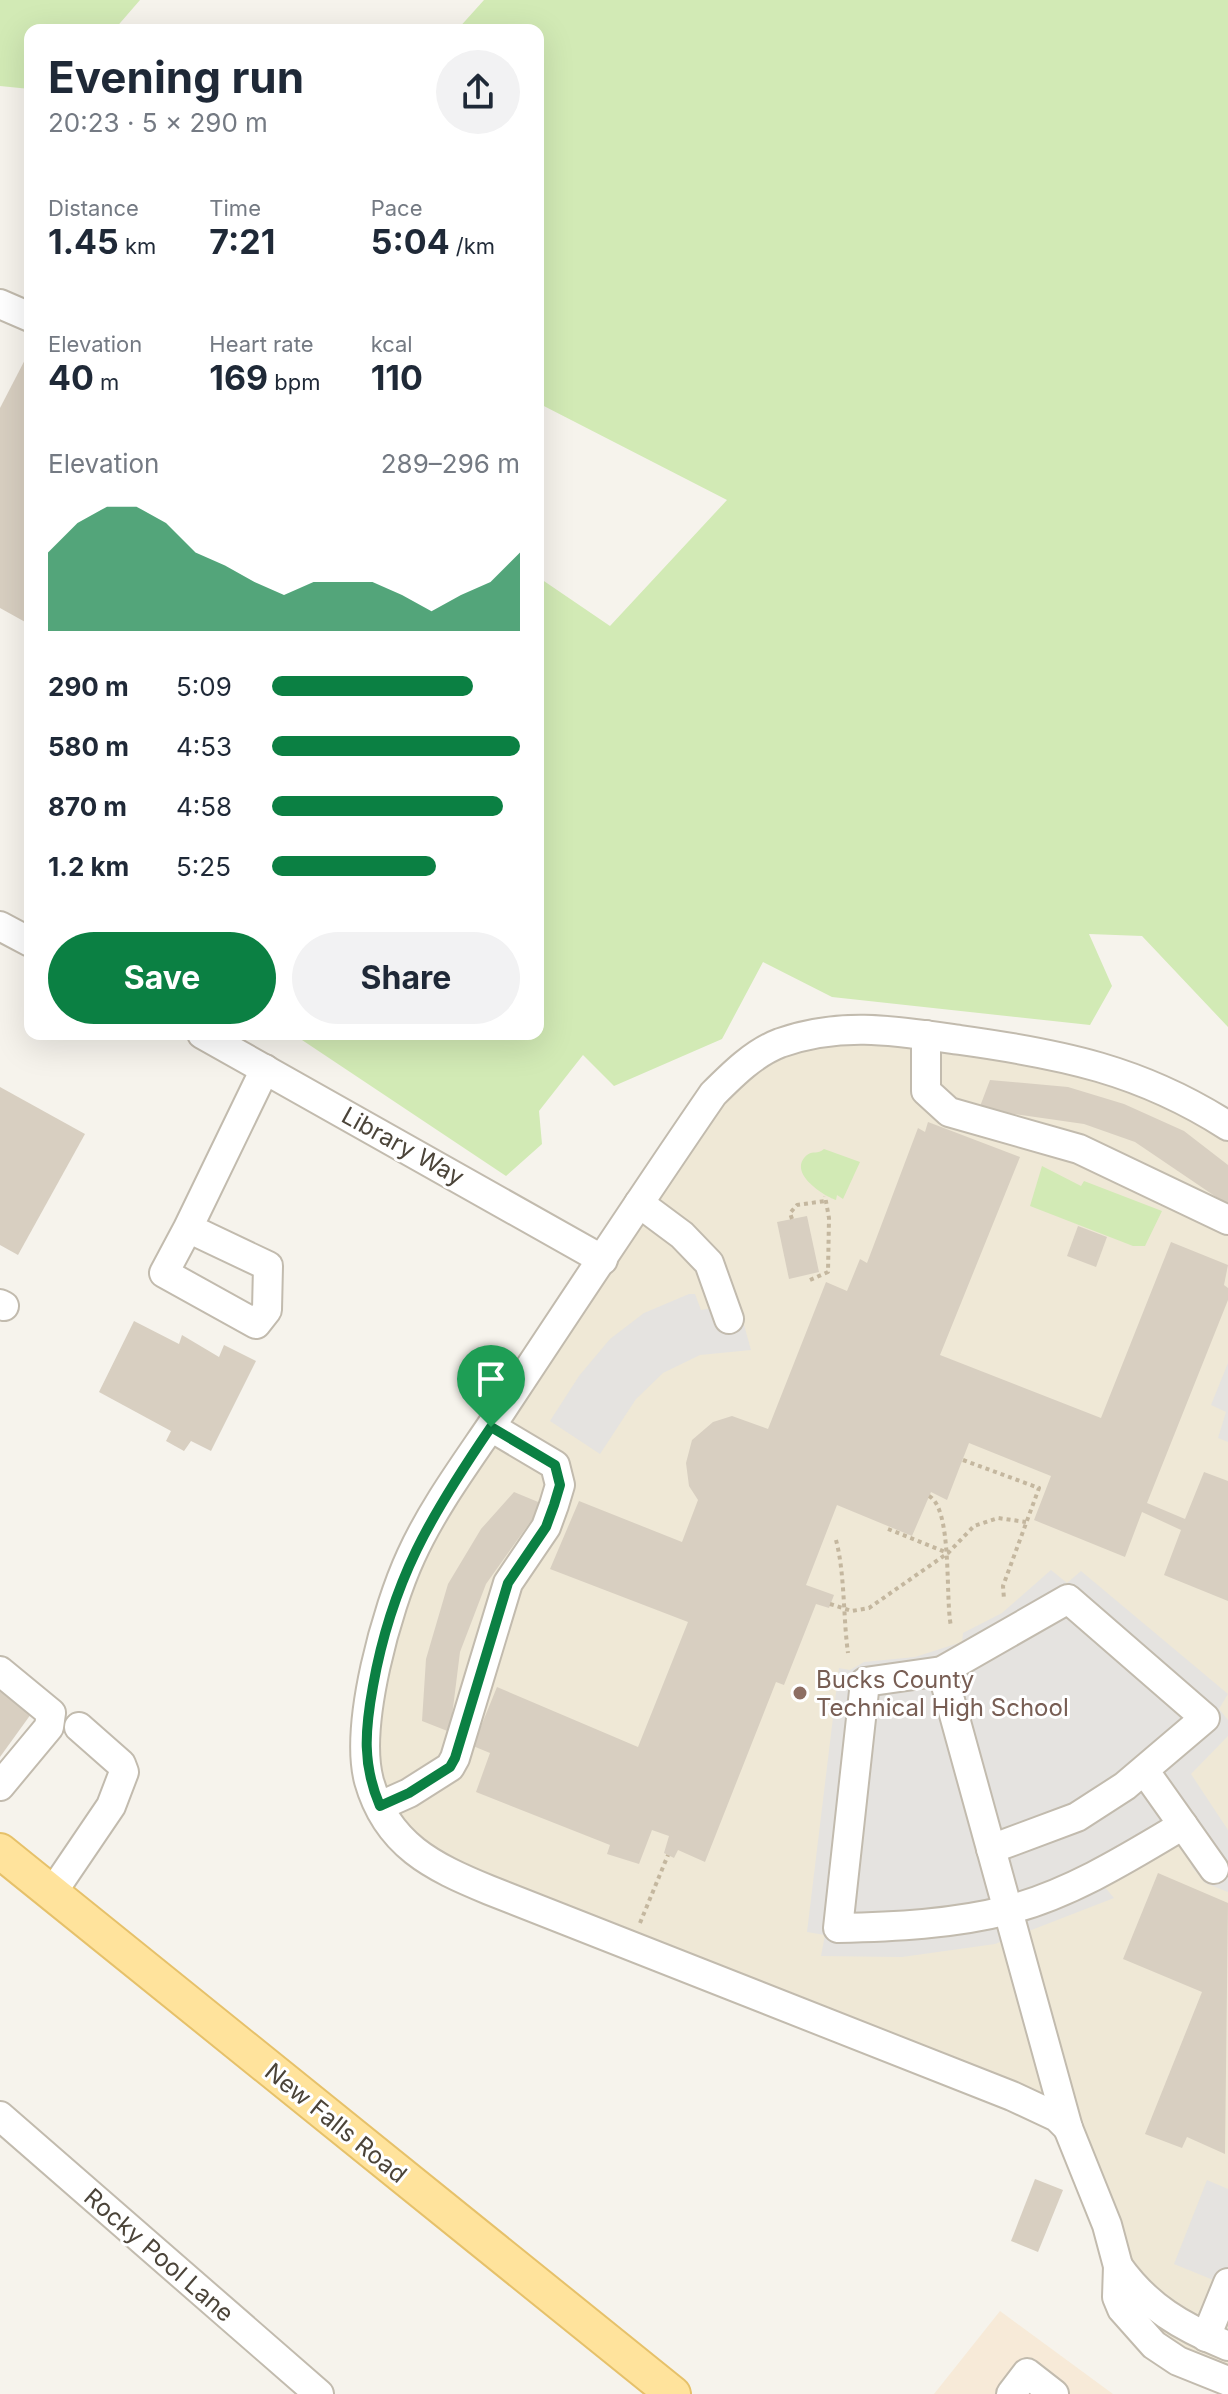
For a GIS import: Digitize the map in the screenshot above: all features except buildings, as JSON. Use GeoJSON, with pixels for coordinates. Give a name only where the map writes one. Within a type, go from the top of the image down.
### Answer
{"type":"FeatureCollection","features":[{"type":"Feature","properties":{"kind":"main road","name":"New Falls Road"},"geometry":{"type":"LineString","coordinates":[[0,1851],[673,2394]]}},
{"type":"Feature","properties":{"kind":"street"},"geometry":{"type":"LineString","coordinates":[[0,304],[24,314]]}},
{"type":"Feature","properties":{"kind":"street"},"geometry":{"type":"LineString","coordinates":[[0,926],[24,939]]}},
{"type":"Feature","properties":{"kind":"street"},"geometry":{"type":"LineString","coordinates":[[1068,2128],[1057,2117],[1012,2096],[445,1872],[404,1843],[380,1806],[369,1781],[366,1729],[378,1658],[395,1595],[439,1503],[713,1094],[753,1058],[778,1044],[851,1027],[926,1035],[1041,1052],[1127,1074],[1163,1088],[1228,1126]]}},
{"type":"Feature","properties":{"kind":"street"},"geometry":{"type":"LineString","coordinates":[[926,1035],[926,1091],[949,1112],[1079,1149],[1228,1220]]}},
{"type":"Feature","properties":{"kind":"street","name":"Library Way"},"geometry":{"type":"LineString","coordinates":[[213,1040],[603,1260]]}},
{"type":"Feature","properties":{"kind":"street"},"geometry":{"type":"LineString","coordinates":[[188,1228],[265,1069]]}},
{"type":"Feature","properties":{"kind":"street"},"geometry":{"type":"LineString","coordinates":[[639,1203],[682,1235],[709,1263],[729,1319]]}},
{"type":"Feature","properties":{"kind":"street"},"geometry":{"type":"LineString","coordinates":[[380,1806],[409,1793],[450,1767],[508,1583],[546,1527],[558,1493],[560,1485],[555,1465],[491,1427]]}},
{"type":"Feature","properties":{"kind":"street"},"geometry":{"type":"LineString","coordinates":[[991,1849],[1077,1817],[1144,1770],[1205,1718],[1068,1599],[942,1671],[865,1682],[838,1928],[877,1927],[1008,1910],[1106,1871],[1183,1825]]}},
{"type":"Feature","properties":{"kind":"street"},"geometry":{"type":"LineString","coordinates":[[0,1671],[51,1713],[49,1727],[0,1786]]}},
{"type":"Feature","properties":{"kind":"street"},"geometry":{"type":"LineString","coordinates":[[942,1671],[1068,2128],[1107,2225],[1118,2266],[1117,2297],[1133,2326],[1154,2345],[1178,2361],[1228,2381]]}},
{"type":"Feature","properties":{"kind":"street"},"geometry":{"type":"LineString","coordinates":[[52,1893],[111,1806],[124,1772],[121,1764],[79,1727]]}},
{"type":"Feature","properties":{"kind":"street"},"geometry":{"type":"LineString","coordinates":[[1144,1770],[1214,1869]]}},
{"type":"Feature","properties":{"kind":"street","name":"Rocky Pool Lane"},"geometry":{"type":"LineString","coordinates":[[0,2116],[319,2394]]}},
{"type":"Feature","properties":{"kind":"street"},"geometry":{"type":"LineString","coordinates":[[1118,2266],[1156,2310],[1217,2342],[1228,2283]]}},
{"type":"Feature","properties":{"kind":"street"},"geometry":{"type":"LineString","coordinates":[[1011,2394],[1027,2373],[1054,2394]]}},
{"type":"Feature","properties":{"kind":"path"},"geometry":{"type":"LineString","coordinates":[[792,1219],[790,1213],[797,1205],[825,1199],[829,1218],[826,1246],[830,1260],[828,1272],[810,1280]]}},
{"type":"Feature","properties":{"kind":"path"},"geometry":{"type":"LineString","coordinates":[[963,1460],[1039,1488],[1003,1586],[1004,1599]]}},
{"type":"Feature","properties":{"kind":"path"},"geometry":{"type":"LineString","coordinates":[[929,1496],[936,1502],[948,1553],[951,1626]]}},
{"type":"Feature","properties":{"kind":"path"},"geometry":{"type":"LineString","coordinates":[[830,1604],[852,1611],[869,1608],[948,1553],[982,1522],[998,1518],[1026,1522]]}},
{"type":"Feature","properties":{"kind":"path"},"geometry":{"type":"LineString","coordinates":[[888,1529],[948,1553]]}},
{"type":"Feature","properties":{"kind":"path"},"geometry":{"type":"LineString","coordinates":[[836,1540],[841,1559],[841,1608],[848,1653]]}},
{"type":"Feature","properties":{"kind":"path"},"geometry":{"type":"LineString","coordinates":[[639,1925],[668,1855]]}},
{"type":"Feature","properties":{"kind":"shaded area","name":"Bucks County Technical High School"},"geometry":{"type":"Polygon","coordinates":[[[826,1031],[1041,1052],[1228,1126],[1228,2381],[1178,2361],[1116,2283],[1068,2128],[445,1872],[369,1781],[395,1595],[713,1094],[826,1031]]]}},
{"type":"Feature","properties":{"kind":"shaded area"},"geometry":{"type":"Polygon","coordinates":[[[695,1294],[701,1310],[738,1303],[751,1350],[700,1355],[663,1373],[636,1399],[600,1454],[550,1421],[579,1376],[610,1339],[644,1313],[695,1294]]]}},
{"type":"Feature","properties":{"kind":"shaded area"},"geometry":{"type":"Polygon","coordinates":[[[1228,1363],[1228,1442],[1218,1438],[1226,1412],[1211,1405],[1228,1363]]]}},
{"type":"Feature","properties":{"kind":"shaded area"},"geometry":{"type":"Polygon","coordinates":[[[1051,1570],[1067,1583],[1081,1571],[1228,1694],[1219,1709],[1228,1720],[1228,1736],[1191,1774],[1228,1830],[1228,1892],[1205,1883],[1192,1867],[1187,1847],[1178,1843],[1104,1886],[1114,1898],[995,1944],[902,1957],[821,1956],[825,1935],[807,1932],[839,1668],[850,1670],[864,1662],[915,1657],[962,1642],[963,1633],[1002,1613],[1051,1570]]]}},
{"type":"Feature","properties":{"kind":"shaded area"},"geometry":{"type":"Polygon","coordinates":[[[1207,2180],[1228,2189],[1228,2286],[1174,2264],[1207,2180]]]}},
{"type":"Feature","properties":{"kind":"shaded area"},"geometry":{"type":"Polygon","coordinates":[[[1000,2311],[1113,2394],[934,2394],[1000,2311]]]}},
{"type":"Feature","properties":{"kind":"green space"},"geometry":{"type":"Polygon","coordinates":[[[0,0],[140,0],[119,24],[24,24],[24,88],[0,86],[0,0]]]}},
{"type":"Feature","properties":{"kind":"green space"},"geometry":{"type":"Polygon","coordinates":[[[484,0],[1228,0],[1228,1027],[1142,936],[1089,934],[1112,986],[1090,1025],[832,997],[763,962],[722,1039],[614,1086],[583,1055],[539,1111],[542,1144],[506,1176],[302,1040],[544,1040],[544,581],[610,626],[727,500],[544,406],[544,24],[462,24],[484,0]]]}},
{"type":"Feature","properties":{"kind":"green space"},"geometry":{"type":"Polygon","coordinates":[[[824,1149],[860,1162],[843,1199],[837,1195],[836,1200],[823,1193],[809,1182],[801,1168],[807,1155],[824,1149]]]}},
{"type":"Feature","properties":{"kind":"green space"},"geometry":{"type":"Polygon","coordinates":[[[1042,1166],[1081,1186],[1084,1181],[1162,1211],[1145,1246],[1133,1246],[1030,1206],[1042,1166]]]}},
{"type":"Feature","properties":{"kind":"place","name":"Bucks County Technical High School"},"geometry":{"type":"Point","coordinates":[800,1693]}},
{"type":"Feature","properties":{"kind":"route"},"geometry":{"type":"LineString","coordinates":[[491,1427],[555,1465],[560,1485],[546,1527],[508,1583],[450,1767],[409,1793],[380,1806],[369,1781],[365,1758],[366,1729],[378,1658],[395,1595],[439,1503],[491,1427]]}}]}
